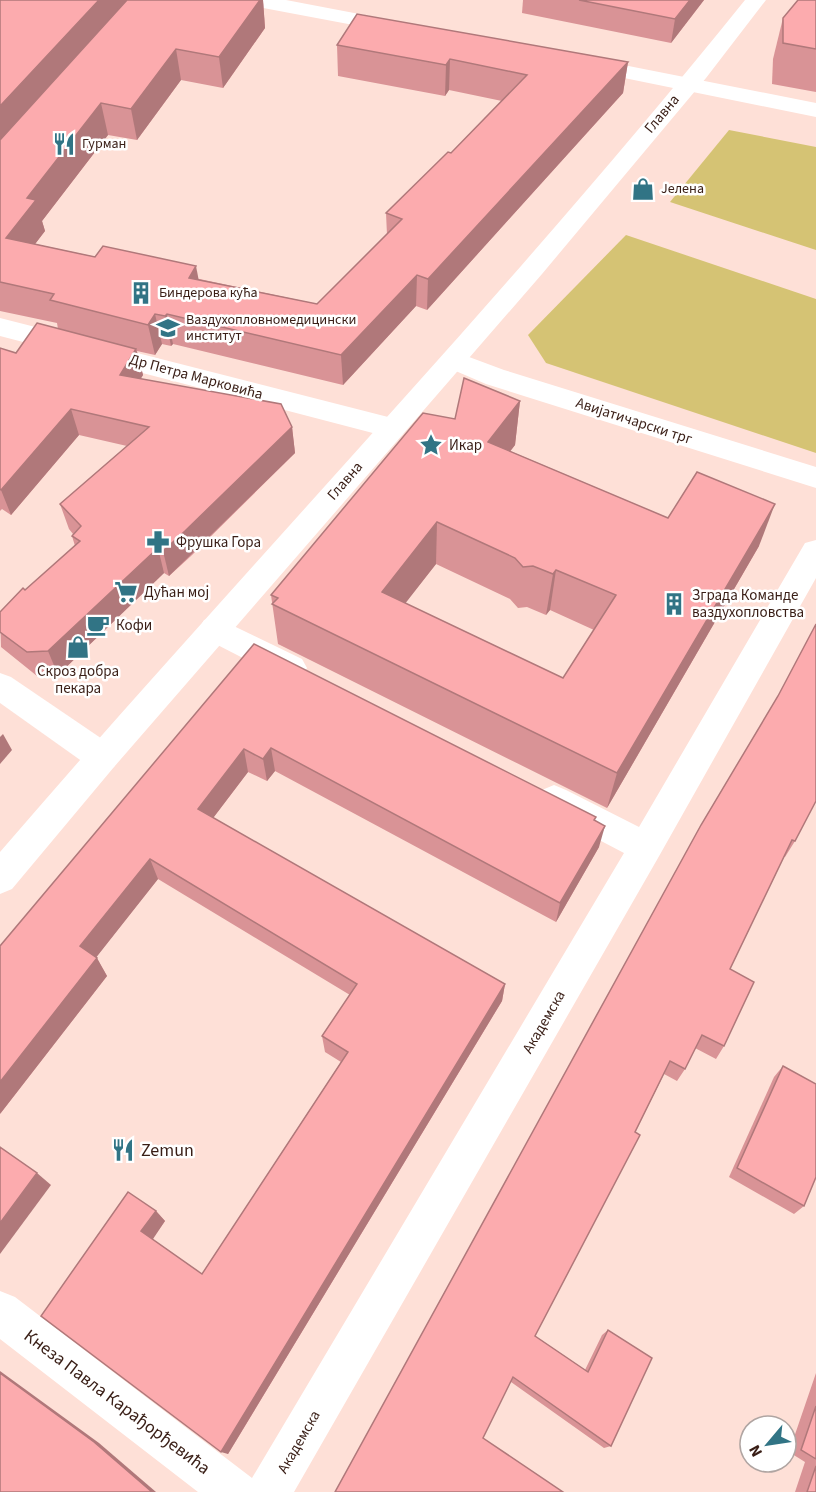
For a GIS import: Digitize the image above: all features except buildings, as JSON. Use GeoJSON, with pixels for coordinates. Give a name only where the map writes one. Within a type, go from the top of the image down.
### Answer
{"type":"FeatureCollection","features":[{"type":"Feature","properties":{"kind":"street"},"geometry":{"type":"LineString","coordinates":[[253,0],[418,32]]}},
{"type":"Feature","properties":{"kind":"street","name":"Главна"},"geometry":{"type":"LineString","coordinates":[[0,878],[102,757],[453,360],[688,84],[756,0]]}},
{"type":"Feature","properties":{"kind":"street"},"geometry":{"type":"LineString","coordinates":[[569,60],[816,110]]}},
{"type":"Feature","properties":{"kind":"street","name":"Др Петра Марковића"},"geometry":{"type":"LineString","coordinates":[[0,327],[392,428]]}},
{"type":"Feature","properties":{"kind":"street","name":"Авијатичарски трг"},"geometry":{"type":"LineString","coordinates":[[453,360],[495,377],[816,478]]}},
{"type":"Feature","properties":{"kind":"street","name":"Академска"},"geometry":{"type":"LineString","coordinates":[[269,1492],[646,847],[816,550]]}},
{"type":"Feature","properties":{"kind":"street"},"geometry":{"type":"LineString","coordinates":[[215,629],[317,681]]}},
{"type":"Feature","properties":{"kind":"street"},"geometry":{"type":"LineString","coordinates":[[0,686],[102,757]]}},
{"type":"Feature","properties":{"kind":"street"},"geometry":{"type":"LineString","coordinates":[[525,786],[646,847]]}},
{"type":"Feature","properties":{"kind":"street","name":"Кнеза Павла Карађорђевића"},"geometry":{"type":"LineString","coordinates":[[0,1312],[235,1492]]}},
{"type":"Feature","properties":{"kind":"shaded area"},"geometry":{"type":"Polygon","coordinates":[[[729,130],[816,147],[816,250],[670,202],[729,130]]]}},
{"type":"Feature","properties":{"kind":"shaded area"},"geometry":{"type":"Polygon","coordinates":[[[626,235],[816,299],[816,453],[546,363],[528,335],[626,235]]]}},
{"type":"Feature","properties":{"kind":"place","name":"Гурман"},"geometry":{"type":"Point","coordinates":[64,144]}},
{"type":"Feature","properties":{"kind":"place","name":"Јелена"},"geometry":{"type":"Point","coordinates":[643,189]}},
{"type":"Feature","properties":{"kind":"place","name":"Биндерова кућа"},"geometry":{"type":"Point","coordinates":[141,293]}},
{"type":"Feature","properties":{"kind":"place","name":"Ваздухопловномедицински институт"},"geometry":{"type":"Point","coordinates":[168,328]}},
{"type":"Feature","properties":{"kind":"place","name":"Икар"},"geometry":{"type":"Point","coordinates":[431,445]}},
{"type":"Feature","properties":{"kind":"place","name":"Фрушка Гора"},"geometry":{"type":"Point","coordinates":[158,542]}},
{"type":"Feature","properties":{"kind":"place","name":"Дућан мој"},"geometry":{"type":"Point","coordinates":[126,592]}},
{"type":"Feature","properties":{"kind":"place","name":"Зграда Команде ваздухопловства"},"geometry":{"type":"Point","coordinates":[674,604]}},
{"type":"Feature","properties":{"kind":"place","name":"Кофи"},"geometry":{"type":"Point","coordinates":[98,625]}},
{"type":"Feature","properties":{"kind":"place","name":"Скроз добра пекара"},"geometry":{"type":"Point","coordinates":[78,647]}},
{"type":"Feature","properties":{"kind":"place","name":"Zemun"},"geometry":{"type":"Point","coordinates":[123,1150]}}]}
